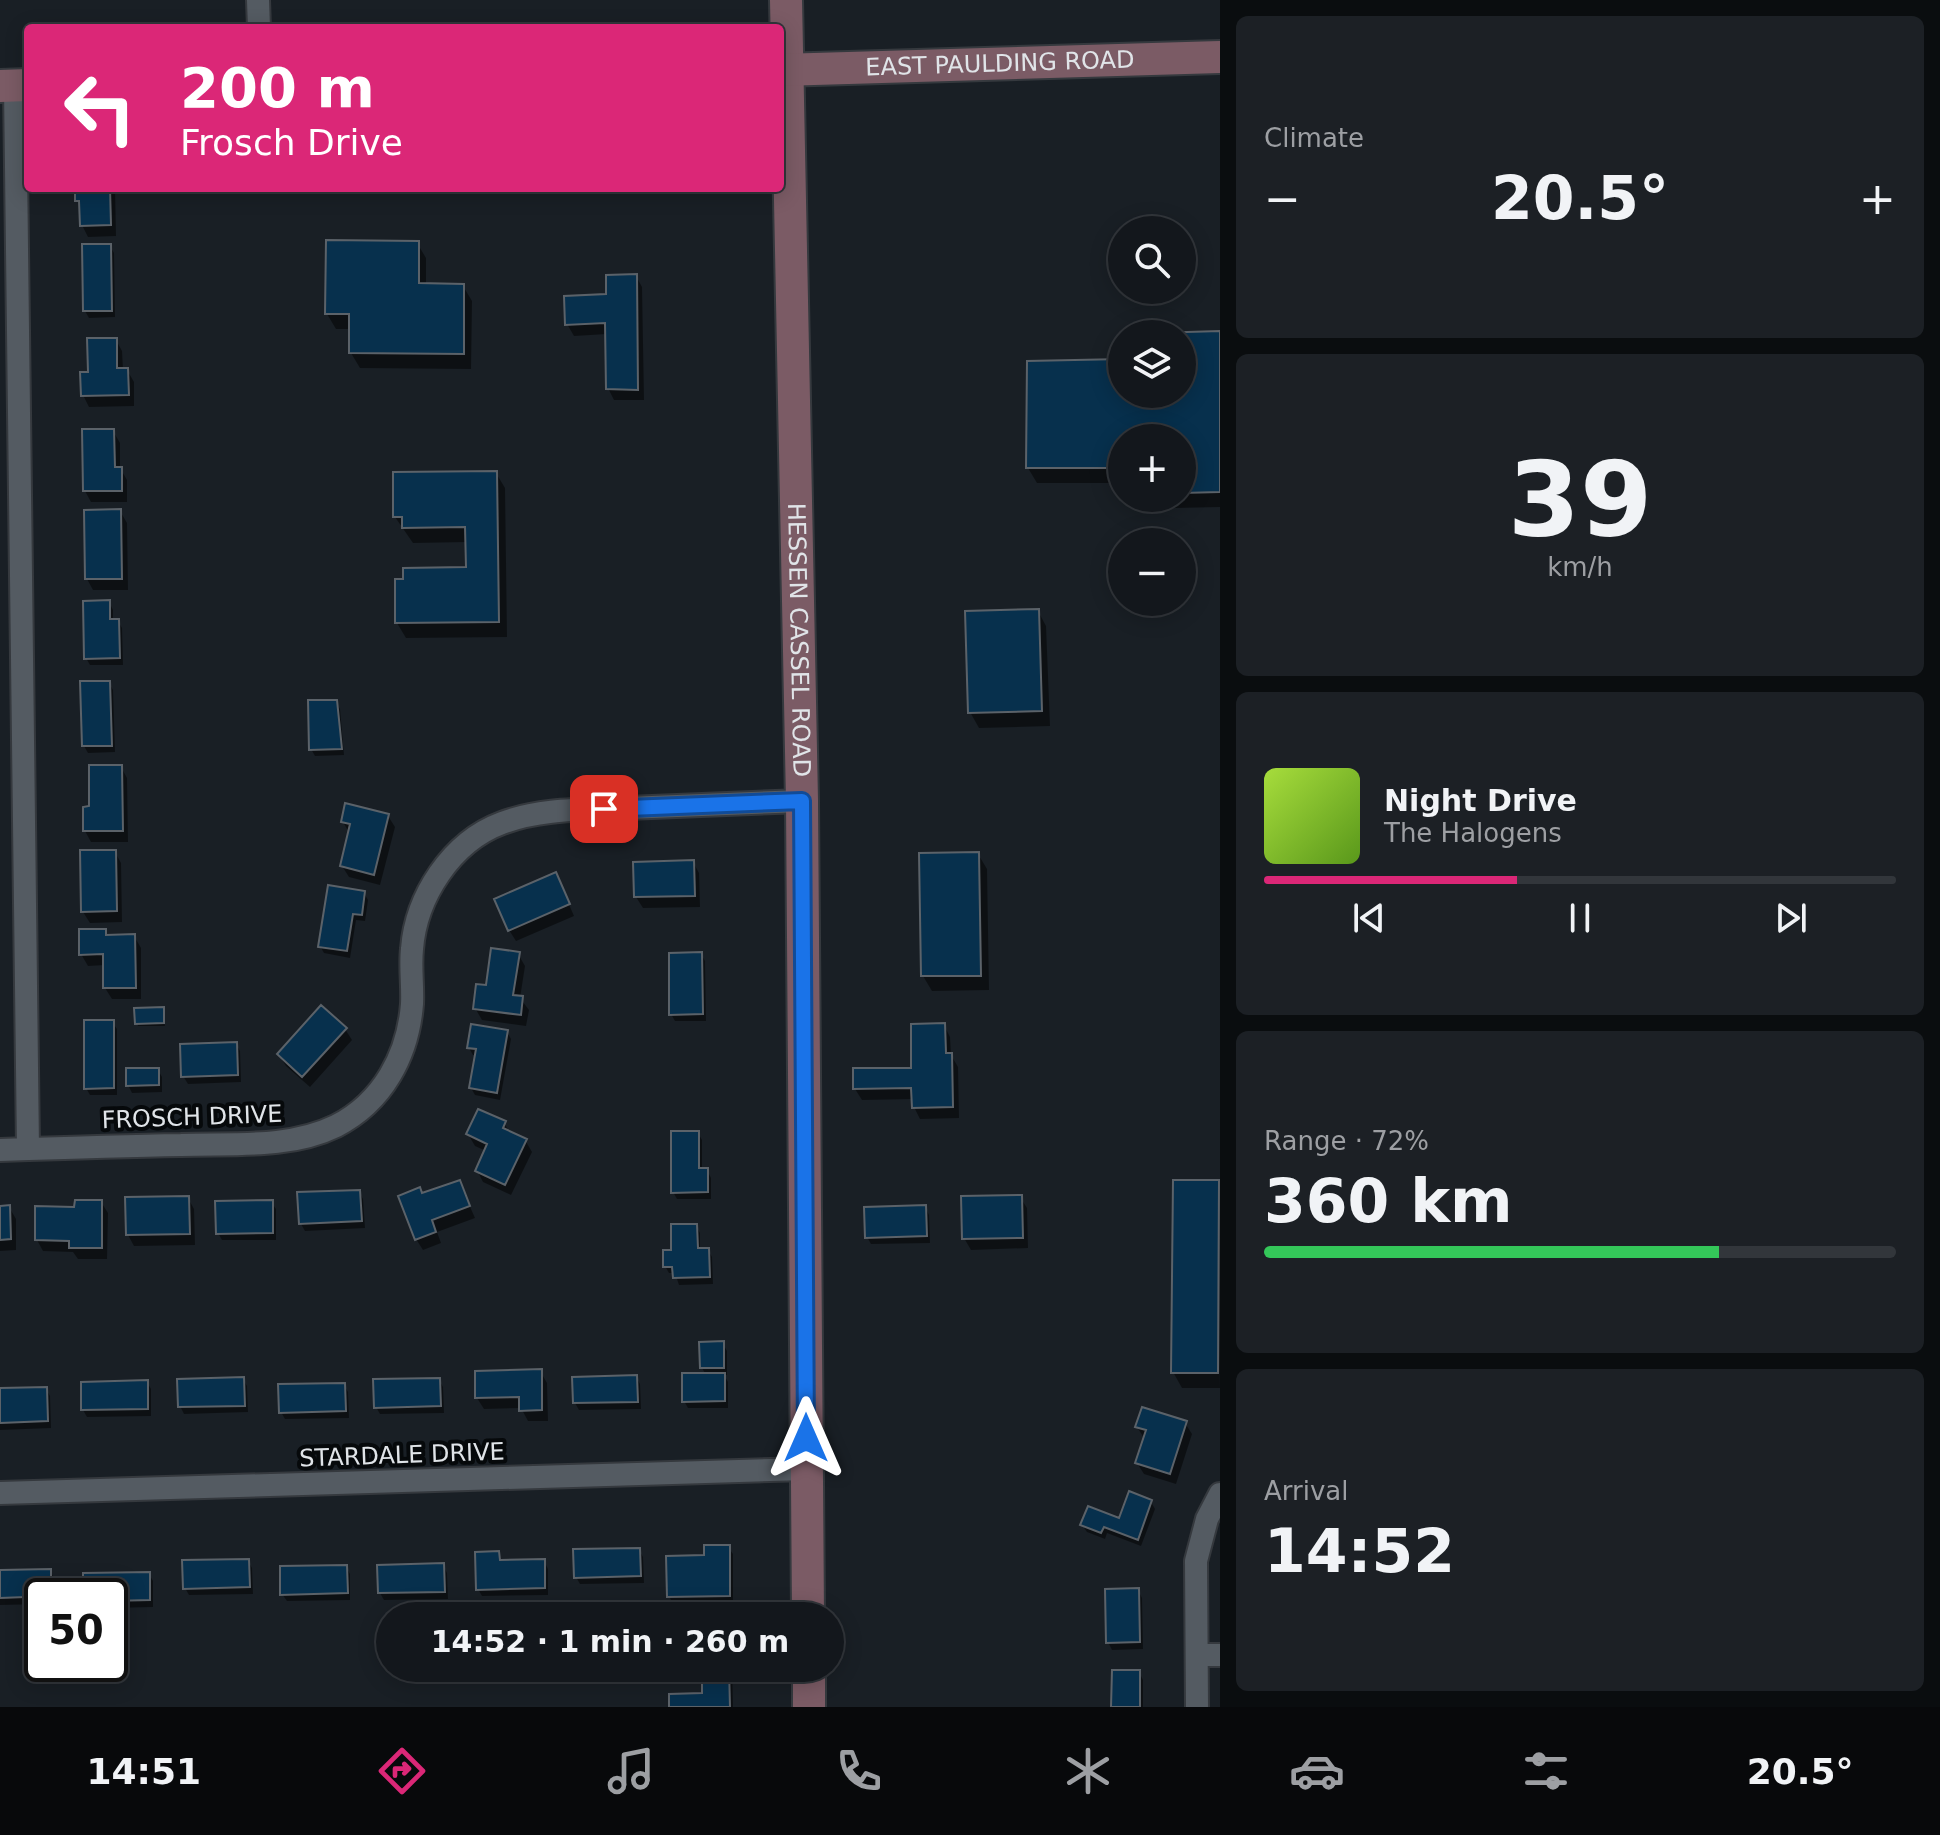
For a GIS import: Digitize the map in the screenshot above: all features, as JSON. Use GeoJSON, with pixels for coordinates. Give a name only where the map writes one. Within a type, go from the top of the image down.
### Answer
{"type":"FeatureCollection","features":[{"type":"Feature","properties":{"kind":"main road","name":"HESSEN CASSEL ROAD"},"geometry":{"type":"LineString","coordinates":[[784,47],[786,0]]}},
{"type":"Feature","properties":{"kind":"main road","name":"EAST PAULDING ROAD"},"geometry":{"type":"LineString","coordinates":[[784,70],[1220,57]]}},
{"type":"Feature","properties":{"kind":"main road","name":"HESSEN CASSEL ROAD"},"geometry":{"type":"LineString","coordinates":[[784,108],[802,801],[808,1602]]}},
{"type":"Feature","properties":{"kind":"main road"},"geometry":{"type":"LineString","coordinates":[[809,1682],[809,1707]]}},
{"type":"Feature","properties":{"kind":"street"},"geometry":{"type":"LineString","coordinates":[[258,0],[259,24]]}},
{"type":"Feature","properties":{"kind":"street"},"geometry":{"type":"LineString","coordinates":[[14,85],[28,1149]]}},
{"type":"Feature","properties":{"kind":"street","name":"FROSCH DRIVE"},"geometry":{"type":"LineString","coordinates":[[0,1150],[266,1143],[313,1135],[336,1125],[374,1099],[399,1061],[410,1021],[412,950],[420,911],[440,873],[470,840],[501,823],[551,811],[802,801]]}},
{"type":"Feature","properties":{"kind":"street","name":"STARDALE DRIVE"},"geometry":{"type":"LineString","coordinates":[[0,1493],[806,1469]]}},
{"type":"Feature","properties":{"kind":"street"},"geometry":{"type":"LineString","coordinates":[[1197,1707],[1196,1561],[1207,1519],[1220,1494]]}},
{"type":"Feature","properties":{"kind":"street"},"geometry":{"type":"LineString","coordinates":[[1197,1655],[1220,1655]]}},
{"type":"Feature","properties":{"kind":"building"},"geometry":{"type":"Polygon","coordinates":[[[75,192],[110,192],[111,225],[80,226],[79,201],[75,201],[75,192]]]}},
{"type":"Feature","properties":{"kind":"building"},"geometry":{"type":"Polygon","coordinates":[[[326,240],[419,241],[419,283],[464,284],[464,354],[349,353],[349,314],[325,314],[326,240]]]}},
{"type":"Feature","properties":{"kind":"building"},"geometry":{"type":"Polygon","coordinates":[[[82,244],[111,244],[112,311],[83,311],[82,244]]]}},
{"type":"Feature","properties":{"kind":"building"},"geometry":{"type":"Polygon","coordinates":[[[637,274],[638,390],[606,389],[605,323],[565,325],[564,296],[606,294],[606,275],[637,274]]]}},
{"type":"Feature","properties":{"kind":"building"},"geometry":{"type":"Polygon","coordinates":[[[1220,331],[1220,492],[1196,493],[1196,424],[1108,424],[1108,468],[1026,468],[1027,361],[1108,359],[1108,408],[1196,408],[1196,332],[1220,331]]]}},
{"type":"Feature","properties":{"kind":"building"},"geometry":{"type":"Polygon","coordinates":[[[87,338],[117,338],[117,368],[128,368],[129,395],[81,396],[80,372],[88,372],[87,338]]]}},
{"type":"Feature","properties":{"kind":"building"},"geometry":{"type":"Polygon","coordinates":[[[82,429],[114,429],[115,467],[122,467],[122,491],[83,491],[82,429]]]}},
{"type":"Feature","properties":{"kind":"building"},"geometry":{"type":"Polygon","coordinates":[[[497,471],[499,622],[395,623],[395,579],[403,579],[403,568],[466,567],[465,527],[402,528],[402,517],[393,517],[393,472],[497,471]]]}},
{"type":"Feature","properties":{"kind":"building"},"geometry":{"type":"Polygon","coordinates":[[[121,509],[122,579],[85,579],[84,510],[121,509]]]}},
{"type":"Feature","properties":{"kind":"building"},"geometry":{"type":"Polygon","coordinates":[[[110,600],[110,619],[119,619],[120,658],[84,659],[83,601],[110,600]]]}},
{"type":"Feature","properties":{"kind":"building"},"geometry":{"type":"Polygon","coordinates":[[[1039,609],[1042,711],[968,713],[965,611],[1039,609]]]}},
{"type":"Feature","properties":{"kind":"building"},"geometry":{"type":"Polygon","coordinates":[[[80,681],[110,681],[112,746],[82,746],[80,681]]]}},
{"type":"Feature","properties":{"kind":"building"},"geometry":{"type":"Polygon","coordinates":[[[308,700],[337,700],[342,749],[309,750],[308,700]]]}},
{"type":"Feature","properties":{"kind":"building"},"geometry":{"type":"Polygon","coordinates":[[[89,765],[122,765],[123,831],[83,831],[83,807],[89,806],[89,765]]]}},
{"type":"Feature","properties":{"kind":"building"},"geometry":{"type":"Polygon","coordinates":[[[345,803],[389,814],[374,875],[340,866],[350,824],[341,822],[345,803]]]}},
{"type":"Feature","properties":{"kind":"building"},"geometry":{"type":"Polygon","coordinates":[[[80,850],[116,850],[117,911],[81,912],[80,850]]]}},
{"type":"Feature","properties":{"kind":"building"},"geometry":{"type":"Polygon","coordinates":[[[979,852],[981,976],[921,976],[919,853],[979,852]]]}},
{"type":"Feature","properties":{"kind":"building"},"geometry":{"type":"Polygon","coordinates":[[[694,860],[695,896],[634,897],[633,862],[694,860]]]}},
{"type":"Feature","properties":{"kind":"building"},"geometry":{"type":"Polygon","coordinates":[[[556,872],[570,904],[508,931],[494,899],[556,872]]]}},
{"type":"Feature","properties":{"kind":"building"},"geometry":{"type":"Polygon","coordinates":[[[328,885],[365,891],[362,915],[353,914],[347,951],[318,947],[328,885]]]}},
{"type":"Feature","properties":{"kind":"building"},"geometry":{"type":"Polygon","coordinates":[[[79,929],[106,929],[106,935],[135,934],[136,988],[103,988],[103,954],[79,955],[79,929]]]}},
{"type":"Feature","properties":{"kind":"building"},"geometry":{"type":"Polygon","coordinates":[[[491,948],[520,952],[513,995],[523,996],[521,1015],[473,1009],[476,984],[486,985],[491,948]]]}},
{"type":"Feature","properties":{"kind":"building"},"geometry":{"type":"Polygon","coordinates":[[[702,952],[703,1014],[669,1015],[669,953],[702,952]]]}},
{"type":"Feature","properties":{"kind":"building"},"geometry":{"type":"Polygon","coordinates":[[[321,1005],[347,1028],[302,1077],[277,1054],[321,1005]]]}},
{"type":"Feature","properties":{"kind":"building"},"geometry":{"type":"Polygon","coordinates":[[[164,1007],[164,1023],[135,1024],[134,1008],[164,1007]]]}},
{"type":"Feature","properties":{"kind":"building"},"geometry":{"type":"Polygon","coordinates":[[[84,1020],[114,1020],[114,1088],[84,1089],[84,1020]]]}},
{"type":"Feature","properties":{"kind":"building"},"geometry":{"type":"Polygon","coordinates":[[[945,1023],[946,1053],[952,1053],[953,1107],[912,1108],[911,1088],[853,1089],[853,1068],[911,1068],[911,1024],[945,1023]]]}},
{"type":"Feature","properties":{"kind":"building"},"geometry":{"type":"Polygon","coordinates":[[[471,1024],[508,1030],[497,1093],[469,1088],[476,1049],[467,1048],[471,1024]]]}},
{"type":"Feature","properties":{"kind":"building"},"geometry":{"type":"Polygon","coordinates":[[[237,1042],[238,1075],[181,1077],[180,1044],[237,1042]]]}},
{"type":"Feature","properties":{"kind":"building"},"geometry":{"type":"Polygon","coordinates":[[[126,1068],[159,1068],[159,1085],[126,1086],[126,1068]]]}},
{"type":"Feature","properties":{"kind":"building"},"geometry":{"type":"Polygon","coordinates":[[[478,1109],[506,1121],[503,1128],[527,1139],[505,1185],[475,1171],[487,1144],[466,1134],[478,1109]]]}},
{"type":"Feature","properties":{"kind":"building"},"geometry":{"type":"Polygon","coordinates":[[[671,1131],[699,1131],[699,1168],[708,1168],[708,1192],[671,1193],[671,1131]]]}},
{"type":"Feature","properties":{"kind":"building"},"geometry":{"type":"Polygon","coordinates":[[[460,1180],[470,1206],[432,1220],[436,1232],[415,1240],[398,1196],[420,1187],[422,1193],[460,1180]]]}},
{"type":"Feature","properties":{"kind":"building"},"geometry":{"type":"Polygon","coordinates":[[[1173,1180],[1219,1180],[1218,1373],[1171,1373],[1173,1180]]]}},
{"type":"Feature","properties":{"kind":"building"},"geometry":{"type":"Polygon","coordinates":[[[360,1190],[362,1221],[299,1224],[297,1192],[360,1190]]]}},
{"type":"Feature","properties":{"kind":"building"},"geometry":{"type":"Polygon","coordinates":[[[1022,1195],[1023,1238],[962,1239],[961,1196],[1022,1195]]]}},
{"type":"Feature","properties":{"kind":"building"},"geometry":{"type":"Polygon","coordinates":[[[189,1196],[190,1234],[126,1235],[125,1197],[189,1196]]]}},
{"type":"Feature","properties":{"kind":"building"},"geometry":{"type":"Polygon","coordinates":[[[75,1200],[102,1200],[102,1248],[69,1248],[69,1241],[35,1240],[35,1206],[74,1207],[75,1200]]]}},
{"type":"Feature","properties":{"kind":"building"},"geometry":{"type":"Polygon","coordinates":[[[273,1200],[273,1233],[216,1234],[215,1201],[273,1200]]]}},
{"type":"Feature","properties":{"kind":"building"},"geometry":{"type":"Polygon","coordinates":[[[10,1205],[11,1239],[0,1240],[0,1206],[10,1205]]]}},
{"type":"Feature","properties":{"kind":"building"},"geometry":{"type":"Polygon","coordinates":[[[926,1205],[927,1236],[865,1238],[864,1207],[926,1205]]]}},
{"type":"Feature","properties":{"kind":"building"},"geometry":{"type":"Polygon","coordinates":[[[671,1224],[697,1224],[698,1248],[709,1248],[710,1277],[673,1278],[672,1267],[663,1267],[663,1250],[671,1250],[671,1224]]]}},
{"type":"Feature","properties":{"kind":"building"},"geometry":{"type":"Polygon","coordinates":[[[724,1341],[724,1368],[700,1368],[699,1342],[724,1341]]]}},
{"type":"Feature","properties":{"kind":"building"},"geometry":{"type":"Polygon","coordinates":[[[542,1369],[542,1410],[519,1411],[519,1397],[475,1398],[475,1371],[542,1369]]]}},
{"type":"Feature","properties":{"kind":"building"},"geometry":{"type":"Polygon","coordinates":[[[682,1373],[725,1373],[725,1401],[682,1402],[682,1373]]]}},
{"type":"Feature","properties":{"kind":"building"},"geometry":{"type":"Polygon","coordinates":[[[637,1375],[638,1402],[573,1403],[572,1377],[637,1375]]]}},
{"type":"Feature","properties":{"kind":"building"},"geometry":{"type":"Polygon","coordinates":[[[244,1377],[245,1406],[178,1407],[177,1379],[244,1377]]]}},
{"type":"Feature","properties":{"kind":"building"},"geometry":{"type":"Polygon","coordinates":[[[440,1378],[441,1406],[374,1408],[373,1379],[440,1378]]]}},
{"type":"Feature","properties":{"kind":"building"},"geometry":{"type":"Polygon","coordinates":[[[148,1380],[148,1409],[81,1410],[81,1382],[148,1380]]]}},
{"type":"Feature","properties":{"kind":"building"},"geometry":{"type":"Polygon","coordinates":[[[345,1383],[346,1411],[279,1413],[278,1384],[345,1383]]]}},
{"type":"Feature","properties":{"kind":"building"},"geometry":{"type":"Polygon","coordinates":[[[47,1387],[48,1421],[0,1423],[0,1388],[47,1387]]]}},
{"type":"Feature","properties":{"kind":"building"},"geometry":{"type":"Polygon","coordinates":[[[1142,1407],[1187,1421],[1170,1474],[1135,1463],[1146,1430],[1135,1427],[1142,1407]]]}},
{"type":"Feature","properties":{"kind":"building"},"geometry":{"type":"Polygon","coordinates":[[[1129,1491],[1152,1500],[1138,1540],[1104,1527],[1101,1533],[1080,1525],[1088,1506],[1119,1518],[1129,1491]]]}},
{"type":"Feature","properties":{"kind":"building"},"geometry":{"type":"Polygon","coordinates":[[[704,1545],[730,1545],[730,1596],[667,1597],[666,1556],[704,1555],[704,1545]]]}},
{"type":"Feature","properties":{"kind":"building"},"geometry":{"type":"Polygon","coordinates":[[[640,1548],[641,1576],[574,1578],[573,1549],[640,1548]]]}},
{"type":"Feature","properties":{"kind":"building"},"geometry":{"type":"Polygon","coordinates":[[[499,1551],[500,1560],[545,1559],[545,1588],[476,1590],[475,1552],[499,1551]]]}},
{"type":"Feature","properties":{"kind":"building"},"geometry":{"type":"Polygon","coordinates":[[[249,1559],[250,1587],[183,1589],[182,1560],[249,1559]]]}},
{"type":"Feature","properties":{"kind":"building"},"geometry":{"type":"Polygon","coordinates":[[[444,1563],[445,1592],[378,1593],[377,1565],[444,1563]]]}},
{"type":"Feature","properties":{"kind":"building"},"geometry":{"type":"Polygon","coordinates":[[[347,1565],[348,1593],[280,1595],[280,1566],[347,1565]]]}},
{"type":"Feature","properties":{"kind":"building"},"geometry":{"type":"Polygon","coordinates":[[[51,1569],[51,1578],[24,1578],[24,1597],[0,1598],[0,1570],[51,1569]]]}},
{"type":"Feature","properties":{"kind":"building"},"geometry":{"type":"Polygon","coordinates":[[[150,1572],[150,1600],[128,1601],[128,1578],[83,1578],[83,1573],[150,1572]]]}},
{"type":"Feature","properties":{"kind":"building"},"geometry":{"type":"Polygon","coordinates":[[[1139,1588],[1140,1642],[1106,1643],[1105,1589],[1139,1588]]]}},
{"type":"Feature","properties":{"kind":"building"},"geometry":{"type":"Polygon","coordinates":[[[1112,1670],[1140,1670],[1140,1707],[1111,1707],[1112,1670]]]}},
{"type":"Feature","properties":{"kind":"building"},"geometry":{"type":"Polygon","coordinates":[[[702,1682],[729,1682],[730,1707],[669,1707],[669,1694],[702,1693],[702,1682]]]}},
{"type":"Feature","properties":{"kind":"route"},"geometry":{"type":"LineString","coordinates":[[604,809],[802,801],[806,1438]]}}]}
